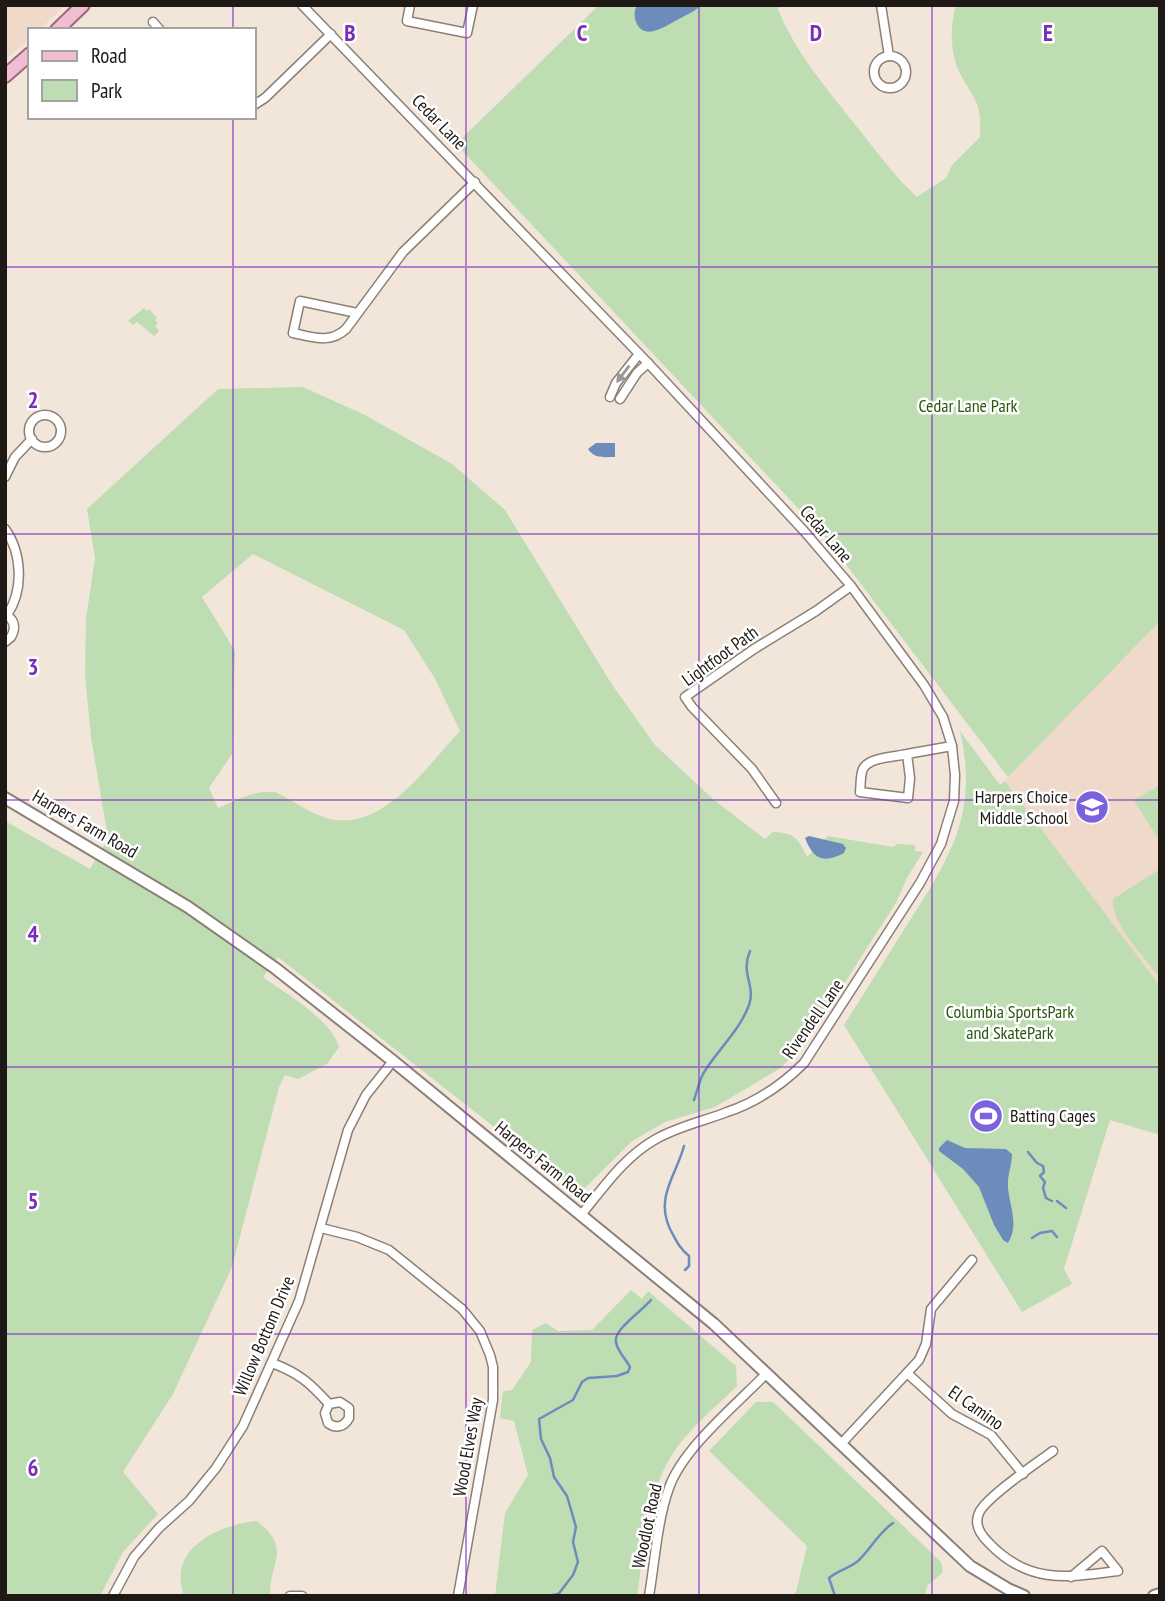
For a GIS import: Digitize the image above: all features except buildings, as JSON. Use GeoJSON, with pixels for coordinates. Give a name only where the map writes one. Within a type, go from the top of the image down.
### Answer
{"type":"FeatureCollection","features":[{"type":"Feature","properties":{"kind":"main road"},"geometry":{"type":"LineString","coordinates":[[59,28],[83,5]]}},
{"type":"Feature","properties":{"kind":"main road"},"geometry":{"type":"LineString","coordinates":[[5,76],[28,56]]}},
{"type":"Feature","properties":{"kind":"main road","name":"Harpers Farm Road"},"geometry":{"type":"LineString","coordinates":[[5,798],[188,907],[275,968],[714,1324],[970,1566],[1024,1596]]}},
{"type":"Feature","properties":{"kind":"main road"},"geometry":{"type":"LineString","coordinates":[[1154,1596],[1160,1594]]}},
{"type":"Feature","properties":{"kind":"street","name":"Cedar Lane"},"geometry":{"type":"LineString","coordinates":[[302,5],[648,363],[804,531],[851,586],[935,701],[952,746]]}},
{"type":"Feature","properties":{"kind":"street"},"geometry":{"type":"LineString","coordinates":[[410,5],[407,21],[467,33],[473,5]]}},
{"type":"Feature","properties":{"kind":"street"},"geometry":{"type":"LineString","coordinates":[[881,5],[888,55]]}},
{"type":"Feature","properties":{"kind":"street"},"geometry":{"type":"LineString","coordinates":[[153,22],[158,28]]}},
{"type":"Feature","properties":{"kind":"street"},"geometry":{"type":"LineString","coordinates":[[256,104],[331,34]]}},
{"type":"Feature","properties":{"kind":"street"},"geometry":{"type":"LineString","coordinates":[[888,55],[899,58],[906,71],[904,81],[890,88],[877,80],[874,70],[879,60],[888,55]]}},
{"type":"Feature","properties":{"kind":"street"},"geometry":{"type":"LineString","coordinates":[[357,313],[300,301],[293,333],[324,339],[334,338],[346,329],[403,252],[475,182]]}},
{"type":"Feature","properties":{"kind":"street"},"geometry":{"type":"LineString","coordinates":[[610,397],[616,383],[639,354]]}},
{"type":"Feature","properties":{"kind":"street"},"geometry":{"type":"LineString","coordinates":[[620,399],[637,373],[648,363]]}},
{"type":"Feature","properties":{"kind":"street"},"geometry":{"type":"LineString","coordinates":[[39,416],[50,416],[59,423],[60,436],[54,444],[41,446],[32,439],[30,426],[39,416]]}},
{"type":"Feature","properties":{"kind":"street"},"geometry":{"type":"LineString","coordinates":[[5,477],[22,447],[32,439]]}},
{"type":"Feature","properties":{"kind":"street"},"geometry":{"type":"LineString","coordinates":[[5,529],[16,547],[18,566],[17,594],[6,615],[14,625],[14,631],[5,642]]}},
{"type":"Feature","properties":{"kind":"street","name":"Lightfoot Path"},"geometry":{"type":"LineString","coordinates":[[776,803],[752,769],[685,697],[851,586]]}},
{"type":"Feature","properties":{"kind":"street"},"geometry":{"type":"LineString","coordinates":[[907,754],[908,798],[860,792],[864,766],[874,761],[907,754],[952,746]]}},
{"type":"Feature","properties":{"kind":"street","name":"Rivendell Lane"},"geometry":{"type":"LineString","coordinates":[[580,1215],[622,1164],[644,1146],[671,1131],[756,1100],[780,1085],[804,1063],[931,866],[954,801],[952,746]]}},
{"type":"Feature","properties":{"kind":"street","name":"Willow Bottom Drive"},"geometry":{"type":"LineString","coordinates":[[113,1596],[139,1550],[189,1501],[216,1468],[243,1426],[299,1301],[355,1112],[393,1061]]}},
{"type":"Feature","properties":{"kind":"street","name":"Wood Elves Way"},"geometry":{"type":"LineString","coordinates":[[321,1228],[375,1244],[404,1261],[462,1309],[480,1331],[490,1355],[493,1367],[493,1400],[458,1596]]}},
{"type":"Feature","properties":{"kind":"street"},"geometry":{"type":"LineString","coordinates":[[841,1444],[924,1353],[931,1309],[972,1260]]}},
{"type":"Feature","properties":{"kind":"street"},"geometry":{"type":"LineString","coordinates":[[272,1363],[301,1376],[330,1404]]}},
{"type":"Feature","properties":{"kind":"street","name":"Woodlot Road"},"geometry":{"type":"LineString","coordinates":[[649,1596],[665,1505],[676,1474],[700,1441],[767,1373]]}},
{"type":"Feature","properties":{"kind":"street","name":"El Camino"},"geometry":{"type":"LineString","coordinates":[[907,1373],[952,1414],[991,1435],[1023,1474]]}},
{"type":"Feature","properties":{"kind":"street"},"geometry":{"type":"LineString","coordinates":[[1052,1451],[984,1506],[976,1521],[978,1529],[989,1544],[1028,1571],[1044,1576],[1071,1577],[1118,1571],[1102,1551],[1071,1577]]}},
{"type":"Feature","properties":{"kind":"street"},"geometry":{"type":"LineString","coordinates":[[290,1596],[302,1596]]}},
{"type":"Feature","properties":{"kind":"shaded area"},"geometry":{"type":"Polygon","coordinates":[[[5,5],[65,5],[41,28],[28,28],[28,40],[5,60],[5,5]]]}},
{"type":"Feature","properties":{"kind":"shaded area","name":"Harpers Choice Middle School"},"geometry":{"type":"Polygon","coordinates":[[[1160,608],[1160,986],[1005,781],[1160,608]]]}},
{"type":"Feature","properties":{"kind":"green space","name":"Cedar Lane Park"},"geometry":{"type":"Polygon","coordinates":[[[599,5],[780,5],[778,9],[785,25],[811,68],[884,161],[917,197],[946,178],[952,165],[980,137],[977,104],[959,72],[953,53],[952,32],[956,5],[1160,5],[1160,621],[1008,777],[826,538],[456,144],[599,5]]]}},
{"type":"Feature","properties":{"kind":"green space"},"geometry":{"type":"Polygon","coordinates":[[[144,308],[147,311],[149,309],[157,318],[155,320],[158,323],[155,326],[159,331],[154,336],[137,322],[133,325],[128,321],[144,308]]]}},
{"type":"Feature","properties":{"kind":"green space"},"geometry":{"type":"Polygon","coordinates":[[[303,387],[365,415],[452,464],[505,510],[611,683],[655,745],[714,800],[765,839],[773,832],[791,835],[798,841],[807,857],[828,836],[893,847],[897,844],[915,845],[915,851],[923,852],[897,901],[806,1043],[779,1069],[715,1107],[665,1122],[632,1141],[583,1190],[574,1188],[559,1178],[278,957],[263,977],[327,1026],[339,1047],[327,1064],[298,1079],[285,1075],[279,1087],[232,1267],[173,1394],[123,1472],[158,1514],[123,1552],[100,1596],[5,1596],[5,821],[90,869],[108,838],[91,737],[85,675],[86,619],[95,558],[87,509],[218,389],[303,387]],[[253,554],[202,597],[235,651],[232,754],[209,788],[218,808],[253,794],[275,792],[323,817],[344,821],[364,817],[382,808],[417,779],[460,731],[434,677],[404,630],[253,554]]]}},
{"type":"Feature","properties":{"kind":"green space","name":"Columbia SportsPark and SkatePark"},"geometry":{"type":"Polygon","coordinates":[[[960,731],[1000,785],[1005,781],[1160,986],[1160,1135],[1110,1120],[1064,1269],[1072,1284],[1022,1312],[844,1025],[936,878],[957,834],[966,787],[960,731]]]}},
{"type":"Feature","properties":{"kind":"green space"},"geometry":{"type":"Polygon","coordinates":[[[1160,785],[1160,842],[1134,800],[1160,785]]]}},
{"type":"Feature","properties":{"kind":"green space"},"geometry":{"type":"Polygon","coordinates":[[[1160,869],[1160,971],[1157,974],[1122,928],[1113,908],[1113,899],[1160,869]]]}},
{"type":"Feature","properties":{"kind":"green space"},"geometry":{"type":"Polygon","coordinates":[[[631,1290],[642,1299],[648,1291],[736,1366],[737,1386],[684,1438],[662,1474],[647,1525],[637,1596],[495,1596],[505,1513],[528,1475],[514,1421],[500,1418],[503,1391],[512,1390],[531,1362],[532,1330],[546,1323],[558,1331],[592,1330],[631,1290]]]}},
{"type":"Feature","properties":{"kind":"green space"},"geometry":{"type":"Polygon","coordinates":[[[756,1402],[773,1402],[941,1562],[943,1572],[927,1586],[925,1596],[792,1596],[796,1592],[807,1546],[709,1451],[756,1402]]]}},
{"type":"Feature","properties":{"kind":"green space"},"geometry":{"type":"Polygon","coordinates":[[[257,1521],[268,1531],[277,1548],[270,1596],[184,1596],[181,1579],[189,1552],[212,1534],[242,1523],[257,1521]]]}},
{"type":"Feature","properties":{"kind":"water"},"geometry":{"type":"Polygon","coordinates":[[[637,5],[700,6],[651,32],[640,28],[636,22],[637,5]]]}},
{"type":"Feature","properties":{"kind":"water"},"geometry":{"type":"Polygon","coordinates":[[[596,443],[615,443],[615,457],[593,454],[588,449],[596,443]]]}},
{"type":"Feature","properties":{"kind":"water"},"geometry":{"type":"Polygon","coordinates":[[[809,836],[843,844],[846,848],[844,853],[825,859],[815,855],[805,838],[809,836]]]}},
{"type":"Feature","properties":{"kind":"water"},"geometry":{"type":"Polygon","coordinates":[[[947,1140],[965,1148],[1006,1149],[1012,1154],[1008,1184],[1013,1229],[1008,1243],[1003,1240],[994,1225],[979,1187],[963,1169],[939,1151],[947,1140]]]}},
{"type":"Feature","properties":{"kind":"waterway"},"geometry":{"type":"LineString","coordinates":[[694,1100],[703,1074],[740,1024],[749,1005],[751,991],[747,959],[750,951]]}},
{"type":"Feature","properties":{"kind":"waterway"},"geometry":{"type":"LineString","coordinates":[[684,1146],[668,1187],[665,1207],[670,1229],[680,1247],[689,1256],[689,1266],[685,1270]]}},
{"type":"Feature","properties":{"kind":"waterway"},"geometry":{"type":"LineString","coordinates":[[1028,1152],[1043,1166],[1044,1172],[1040,1176],[1045,1182],[1043,1188],[1046,1198],[1052,1201]]}},
{"type":"Feature","properties":{"kind":"waterway"},"geometry":{"type":"LineString","coordinates":[[1057,1201],[1066,1208]]}},
{"type":"Feature","properties":{"kind":"waterway"},"geometry":{"type":"LineString","coordinates":[[1032,1238],[1052,1231],[1057,1237]]}},
{"type":"Feature","properties":{"kind":"waterway"},"geometry":{"type":"LineString","coordinates":[[557,1596],[573,1575],[578,1562],[573,1542],[576,1527],[567,1496],[554,1477],[550,1458],[541,1439],[539,1419],[573,1400],[582,1382],[588,1378],[617,1376],[628,1372],[630,1367],[618,1349],[616,1337],[623,1326],[651,1300]]}},
{"type":"Feature","properties":{"kind":"waterway"},"geometry":{"type":"LineString","coordinates":[[835,1596],[829,1578],[858,1561],[893,1523]]}},
{"type":"Feature","properties":{"kind":"waterway"},"geometry":{"type":"LineString","coordinates":[[548,1596],[558,1594]]}},
{"type":"Feature","properties":{"kind":"place","name":"Harpers Choice Middle School"},"geometry":{"type":"Point","coordinates":[1092,807]}},
{"type":"Feature","properties":{"kind":"place","name":"Batting Cages"},"geometry":{"type":"Point","coordinates":[986,1116]}}]}
